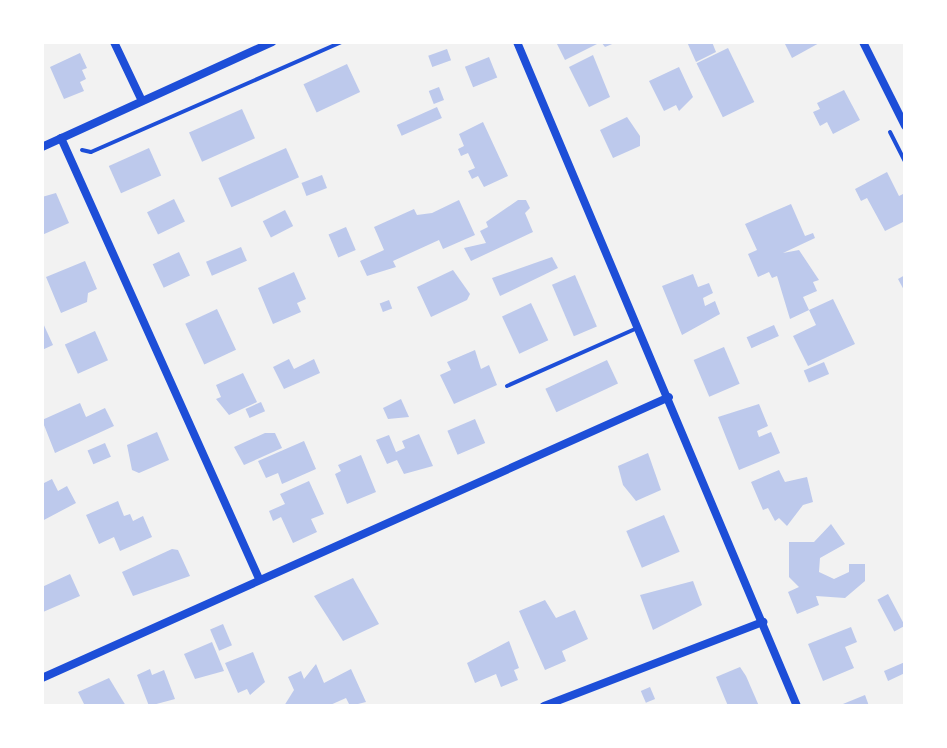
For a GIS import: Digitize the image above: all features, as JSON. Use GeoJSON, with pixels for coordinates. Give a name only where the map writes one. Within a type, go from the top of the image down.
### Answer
{"type":"FeatureCollection","features":[{"type":"Feature","properties":{"kind":"street"},"geometry":{"type":"LineString","coordinates":[[114,42],[142,101]]}},
{"type":"Feature","properties":{"kind":"street"},"geometry":{"type":"LineString","coordinates":[[42,147],[272,42]]}},
{"type":"Feature","properties":{"kind":"street"},"geometry":{"type":"LineString","coordinates":[[517,42],[640,327],[797,706]]}},
{"type":"Feature","properties":{"kind":"street"},"geometry":{"type":"LineString","coordinates":[[863,42],[905,126]]}},
{"type":"Feature","properties":{"kind":"street"},"geometry":{"type":"LineString","coordinates":[[61,138],[259,579]]}},
{"type":"Feature","properties":{"kind":"street"},"geometry":{"type":"LineString","coordinates":[[42,678],[669,397]]}},
{"type":"Feature","properties":{"kind":"street"},"geometry":{"type":"LineString","coordinates":[[544,706],[763,622]]}},
{"type":"Feature","properties":{"kind":"lane"},"geometry":{"type":"LineString","coordinates":[[507,386],[640,327]]}},
{"type":"Feature","properties":{"kind":"path"},"geometry":{"type":"LineString","coordinates":[[69,156],[84,150],[91,152],[341,42]]}},
{"type":"Feature","properties":{"kind":"path"},"geometry":{"type":"LineString","coordinates":[[84,150],[84,159]]}},
{"type":"Feature","properties":{"kind":"building"},"geometry":{"type":"Polygon","coordinates":[[[556,42],[601,42],[565,60],[556,42]]]}},
{"type":"Feature","properties":{"kind":"building"},"geometry":{"type":"Polygon","coordinates":[[[687,42],[712,42],[716,52],[696,62],[687,42]]]}},
{"type":"Feature","properties":{"kind":"building"},"geometry":{"type":"Polygon","coordinates":[[[784,42],[821,42],[792,58],[784,42]]]}},
{"type":"Feature","properties":{"kind":"building"},"geometry":{"type":"Polygon","coordinates":[[[728,48],[754,102],[723,117],[697,63],[728,48]]]}},
{"type":"Feature","properties":{"kind":"building"},"geometry":{"type":"Polygon","coordinates":[[[447,49],[451,60],[432,67],[428,56],[447,49]]]}},
{"type":"Feature","properties":{"kind":"building"},"geometry":{"type":"Polygon","coordinates":[[[80,53],[87,68],[82,70],[86,79],[80,82],[84,91],[64,99],[50,67],[80,53]]]}},
{"type":"Feature","properties":{"kind":"building"},"geometry":{"type":"Polygon","coordinates":[[[593,55],[610,97],[589,107],[569,67],[593,55]]]}},
{"type":"Feature","properties":{"kind":"building"},"geometry":{"type":"Polygon","coordinates":[[[489,57],[497,77],[473,87],[465,67],[489,57]]]}},
{"type":"Feature","properties":{"kind":"building"},"geometry":{"type":"Polygon","coordinates":[[[347,64],[360,92],[317,112],[303,84],[347,64]]]}},
{"type":"Feature","properties":{"kind":"building"},"geometry":{"type":"Polygon","coordinates":[[[679,67],[693,97],[679,111],[676,105],[664,111],[649,81],[679,67]]]}},
{"type":"Feature","properties":{"kind":"building"},"geometry":{"type":"Polygon","coordinates":[[[439,87],[444,100],[434,104],[429,91],[439,87]]]}},
{"type":"Feature","properties":{"kind":"building"},"geometry":{"type":"Polygon","coordinates":[[[844,90],[860,120],[833,134],[827,122],[820,126],[813,112],[820,109],[817,103],[844,90]]]}},
{"type":"Feature","properties":{"kind":"building"},"geometry":{"type":"Polygon","coordinates":[[[437,107],[442,118],[402,136],[397,125],[437,107]]]}},
{"type":"Feature","properties":{"kind":"building"},"geometry":{"type":"Polygon","coordinates":[[[242,109],[255,138],[202,162],[189,133],[242,109]]]}},
{"type":"Feature","properties":{"kind":"building"},"geometry":{"type":"Polygon","coordinates":[[[627,117],[640,136],[640,146],[613,158],[600,130],[627,117]]]}},
{"type":"Feature","properties":{"kind":"building"},"geometry":{"type":"Polygon","coordinates":[[[483,122],[508,176],[484,187],[478,176],[472,179],[468,171],[475,168],[468,153],[461,156],[458,149],[464,146],[459,134],[483,122]]]}},
{"type":"Feature","properties":{"kind":"building"},"geometry":{"type":"Polygon","coordinates":[[[149,148],[161,175],[121,193],[109,166],[149,148]]]}},
{"type":"Feature","properties":{"kind":"building"},"geometry":{"type":"Polygon","coordinates":[[[286,148],[299,177],[231,207],[218,178],[286,148]]]}},
{"type":"Feature","properties":{"kind":"building"},"geometry":{"type":"Polygon","coordinates":[[[887,172],[899,196],[905,193],[905,221],[885,231],[867,198],[861,201],[855,189],[887,172]]]}},
{"type":"Feature","properties":{"kind":"building"},"geometry":{"type":"Polygon","coordinates":[[[322,175],[327,188],[306,196],[301,183],[322,175]]]}},
{"type":"Feature","properties":{"kind":"building"},"geometry":{"type":"Polygon","coordinates":[[[56,193],[69,223],[42,235],[42,197],[56,193]]]}},
{"type":"Feature","properties":{"kind":"building"},"geometry":{"type":"Polygon","coordinates":[[[174,199],[185,221],[158,235],[147,212],[174,199]]]}},
{"type":"Feature","properties":{"kind":"building"},"geometry":{"type":"Polygon","coordinates":[[[459,200],[475,235],[443,249],[439,240],[393,261],[396,267],[367,276],[360,261],[384,250],[374,227],[414,209],[417,215],[432,213],[459,200]]]}},
{"type":"Feature","properties":{"kind":"building"},"geometry":{"type":"Polygon","coordinates":[[[518,200],[526,200],[530,208],[525,213],[533,232],[471,261],[464,248],[486,243],[480,231],[488,227],[486,222],[518,200]]]}},
{"type":"Feature","properties":{"kind":"building"},"geometry":{"type":"Polygon","coordinates":[[[791,204],[805,236],[813,233],[815,238],[783,253],[799,250],[819,280],[813,282],[817,291],[803,297],[809,310],[790,319],[777,276],[772,278],[769,272],[758,277],[748,254],[757,250],[745,224],[791,204]]]}},
{"type":"Feature","properties":{"kind":"building"},"geometry":{"type":"Polygon","coordinates":[[[285,210],[293,226],[271,237],[263,221],[285,210]]]}},
{"type":"Feature","properties":{"kind":"building"},"geometry":{"type":"Polygon","coordinates":[[[346,227],[356,250],[338,257],[329,234],[346,227]]]}},
{"type":"Feature","properties":{"kind":"building"},"geometry":{"type":"Polygon","coordinates":[[[241,247],[247,261],[212,276],[206,262],[241,247]]]}},
{"type":"Feature","properties":{"kind":"building"},"geometry":{"type":"Polygon","coordinates":[[[179,252],[190,276],[164,288],[153,264],[179,252]]]}},
{"type":"Feature","properties":{"kind":"building"},"geometry":{"type":"Polygon","coordinates":[[[552,257],[558,268],[500,296],[492,278],[552,257]]]}},
{"type":"Feature","properties":{"kind":"building"},"geometry":{"type":"Polygon","coordinates":[[[85,261],[97,289],[88,293],[87,302],[61,313],[46,277],[85,261]]]}},
{"type":"Feature","properties":{"kind":"building"},"geometry":{"type":"Polygon","coordinates":[[[453,270],[470,294],[467,300],[431,317],[417,287],[453,270]]]}},
{"type":"Feature","properties":{"kind":"building"},"geometry":{"type":"Polygon","coordinates":[[[294,272],[306,299],[297,303],[301,312],[273,324],[258,288],[294,272]]]}},
{"type":"Feature","properties":{"kind":"building"},"geometry":{"type":"Polygon","coordinates":[[[693,274],[698,287],[709,283],[713,293],[703,298],[705,306],[715,301],[720,314],[682,335],[662,286],[693,274]]]}},
{"type":"Feature","properties":{"kind":"building"},"geometry":{"type":"Polygon","coordinates":[[[575,275],[597,327],[574,336],[552,285],[575,275]]]}},
{"type":"Feature","properties":{"kind":"building"},"geometry":{"type":"Polygon","coordinates":[[[905,275],[905,292],[898,279],[905,275]]]}},
{"type":"Feature","properties":{"kind":"building"},"geometry":{"type":"Polygon","coordinates":[[[833,299],[855,344],[808,366],[793,336],[816,325],[809,310],[833,299]]]}},
{"type":"Feature","properties":{"kind":"building"},"geometry":{"type":"Polygon","coordinates":[[[389,300],[392,308],[383,312],[380,304],[389,300]]]}},
{"type":"Feature","properties":{"kind":"building"},"geometry":{"type":"Polygon","coordinates":[[[531,303],[548,340],[519,354],[502,317],[531,303]]]}},
{"type":"Feature","properties":{"kind":"building"},"geometry":{"type":"Polygon","coordinates":[[[217,309],[236,350],[204,365],[185,324],[217,309]]]}},
{"type":"Feature","properties":{"kind":"building"},"geometry":{"type":"Polygon","coordinates":[[[42,321],[53,345],[42,350],[42,321]]]}},
{"type":"Feature","properties":{"kind":"building"},"geometry":{"type":"Polygon","coordinates":[[[774,325],[779,336],[751,348],[747,337],[774,325]]]}},
{"type":"Feature","properties":{"kind":"building"},"geometry":{"type":"Polygon","coordinates":[[[95,331],[108,360],[78,374],[65,344],[95,331]]]}},
{"type":"Feature","properties":{"kind":"building"},"geometry":{"type":"Polygon","coordinates":[[[724,347],[740,384],[709,397],[694,360],[724,347]]]}},
{"type":"Feature","properties":{"kind":"building"},"geometry":{"type":"Polygon","coordinates":[[[475,350],[481,369],[489,365],[497,385],[454,404],[440,375],[451,370],[447,362],[475,350]]]}},
{"type":"Feature","properties":{"kind":"building"},"geometry":{"type":"Polygon","coordinates":[[[289,359],[294,369],[314,359],[320,373],[284,389],[273,367],[289,359]]]}},
{"type":"Feature","properties":{"kind":"building"},"geometry":{"type":"Polygon","coordinates":[[[607,360],[618,384],[556,412],[545,389],[607,360]]]}},
{"type":"Feature","properties":{"kind":"building"},"geometry":{"type":"Polygon","coordinates":[[[824,362],[829,374],[809,383],[804,371],[824,362]]]}},
{"type":"Feature","properties":{"kind":"building"},"geometry":{"type":"Polygon","coordinates":[[[243,373],[257,402],[229,415],[216,399],[221,397],[216,385],[243,373]]]}},
{"type":"Feature","properties":{"kind":"building"},"geometry":{"type":"Polygon","coordinates":[[[401,399],[409,417],[388,419],[383,408],[401,399]]]}},
{"type":"Feature","properties":{"kind":"building"},"geometry":{"type":"Polygon","coordinates":[[[261,402],[265,411],[250,418],[245,409],[261,402]]]}},
{"type":"Feature","properties":{"kind":"building"},"geometry":{"type":"Polygon","coordinates":[[[80,403],[86,417],[105,408],[114,426],[55,453],[42,420],[80,403]]]}},
{"type":"Feature","properties":{"kind":"building"},"geometry":{"type":"Polygon","coordinates":[[[759,404],[768,426],[757,431],[759,437],[771,432],[780,453],[739,470],[718,417],[759,404]]]}},
{"type":"Feature","properties":{"kind":"building"},"geometry":{"type":"Polygon","coordinates":[[[475,419],[485,443],[458,455],[447,431],[475,419]]]}},
{"type":"Feature","properties":{"kind":"building"},"geometry":{"type":"Polygon","coordinates":[[[157,432],[169,460],[139,473],[132,470],[127,445],[157,432]]]}},
{"type":"Feature","properties":{"kind":"building"},"geometry":{"type":"Polygon","coordinates":[[[265,433],[275,433],[282,448],[244,465],[234,447],[265,433]]]}},
{"type":"Feature","properties":{"kind":"building"},"geometry":{"type":"Polygon","coordinates":[[[419,434],[433,466],[404,474],[397,460],[387,464],[376,440],[389,435],[396,452],[405,448],[402,441],[419,434]]]}},
{"type":"Feature","properties":{"kind":"building"},"geometry":{"type":"Polygon","coordinates":[[[304,441],[316,469],[282,484],[278,473],[266,478],[258,461],[304,441]]]}},
{"type":"Feature","properties":{"kind":"building"},"geometry":{"type":"Polygon","coordinates":[[[105,443],[111,457],[93,464],[88,450],[105,443]]]}},
{"type":"Feature","properties":{"kind":"building"},"geometry":{"type":"Polygon","coordinates":[[[648,453],[661,490],[636,501],[623,485],[618,466],[648,453]]]}},
{"type":"Feature","properties":{"kind":"building"},"geometry":{"type":"Polygon","coordinates":[[[361,455],[376,492],[347,504],[335,474],[341,471],[338,465],[361,455]]]}},
{"type":"Feature","properties":{"kind":"building"},"geometry":{"type":"Polygon","coordinates":[[[779,470],[785,482],[807,477],[813,502],[803,505],[787,526],[779,518],[775,521],[768,508],[763,510],[751,482],[779,470]]]}},
{"type":"Feature","properties":{"kind":"building"},"geometry":{"type":"Polygon","coordinates":[[[52,479],[58,491],[67,486],[76,503],[42,521],[42,484],[52,479]]]}},
{"type":"Feature","properties":{"kind":"building"},"geometry":{"type":"Polygon","coordinates":[[[309,481],[324,514],[311,519],[317,532],[293,543],[281,517],[273,521],[269,511],[285,504],[280,494],[309,481]]]}},
{"type":"Feature","properties":{"kind":"building"},"geometry":{"type":"Polygon","coordinates":[[[118,501],[124,516],[130,514],[133,521],[143,516],[152,537],[120,551],[114,537],[99,544],[86,515],[118,501]]]}},
{"type":"Feature","properties":{"kind":"building"},"geometry":{"type":"Polygon","coordinates":[[[664,515],[680,552],[642,568],[626,531],[664,515]]]}},
{"type":"Feature","properties":{"kind":"building"},"geometry":{"type":"Polygon","coordinates":[[[831,524],[845,544],[820,558],[819,572],[834,579],[849,572],[849,564],[865,564],[865,581],[845,598],[816,596],[819,605],[797,614],[788,592],[799,587],[789,577],[789,542],[814,542],[831,524]]]}},
{"type":"Feature","properties":{"kind":"building"},"geometry":{"type":"Polygon","coordinates":[[[172,549],[178,550],[190,576],[133,596],[122,572],[172,549]]]}},
{"type":"Feature","properties":{"kind":"building"},"geometry":{"type":"Polygon","coordinates":[[[70,574],[80,596],[43,612],[42,587],[70,574]]]}},
{"type":"Feature","properties":{"kind":"building"},"geometry":{"type":"Polygon","coordinates":[[[353,578],[379,624],[343,641],[314,596],[353,578]]]}},
{"type":"Feature","properties":{"kind":"building"},"geometry":{"type":"Polygon","coordinates":[[[693,581],[702,605],[653,630],[640,595],[693,581]]]}},
{"type":"Feature","properties":{"kind":"building"},"geometry":{"type":"Polygon","coordinates":[[[888,594],[905,626],[894,631],[877,600],[888,594]]]}},
{"type":"Feature","properties":{"kind":"building"},"geometry":{"type":"Polygon","coordinates":[[[545,600],[556,618],[575,610],[588,639],[562,651],[566,661],[545,670],[519,611],[545,600]]]}},
{"type":"Feature","properties":{"kind":"building"},"geometry":{"type":"Polygon","coordinates":[[[223,624],[232,645],[219,651],[210,629],[223,624]]]}},
{"type":"Feature","properties":{"kind":"building"},"geometry":{"type":"Polygon","coordinates":[[[851,627],[857,642],[845,647],[854,668],[823,681],[808,644],[851,627]]]}},
{"type":"Feature","properties":{"kind":"building"},"geometry":{"type":"Polygon","coordinates":[[[509,641],[519,668],[514,670],[518,680],[501,687],[496,674],[475,683],[467,663],[509,641]]]}},
{"type":"Feature","properties":{"kind":"building"},"geometry":{"type":"Polygon","coordinates":[[[212,642],[224,671],[195,679],[184,654],[212,642]]]}},
{"type":"Feature","properties":{"kind":"building"},"geometry":{"type":"Polygon","coordinates":[[[253,652],[265,682],[250,695],[247,689],[238,693],[225,663],[253,652]]]}},
{"type":"Feature","properties":{"kind":"building"},"geometry":{"type":"Polygon","coordinates":[[[905,662],[905,673],[888,681],[884,671],[905,662]]]}},
{"type":"Feature","properties":{"kind":"building"},"geometry":{"type":"Polygon","coordinates":[[[316,664],[324,683],[351,669],[366,702],[350,706],[346,698],[328,706],[284,706],[294,690],[288,677],[301,671],[304,679],[316,664]]]}},
{"type":"Feature","properties":{"kind":"building"},"geometry":{"type":"Polygon","coordinates":[[[740,667],[759,706],[728,706],[716,677],[740,667]]]}},
{"type":"Feature","properties":{"kind":"building"},"geometry":{"type":"Polygon","coordinates":[[[150,669],[152,675],[164,670],[175,699],[149,706],[137,675],[150,669]]]}},
{"type":"Feature","properties":{"kind":"building"},"geometry":{"type":"Polygon","coordinates":[[[109,678],[126,706],[85,706],[78,692],[109,678]]]}},
{"type":"Feature","properties":{"kind":"building"},"geometry":{"type":"Polygon","coordinates":[[[650,687],[655,699],[646,703],[641,691],[650,687]]]}},
{"type":"Feature","properties":{"kind":"building"},"geometry":{"type":"Polygon","coordinates":[[[865,695],[869,706],[838,706],[865,695]]]}}]}
